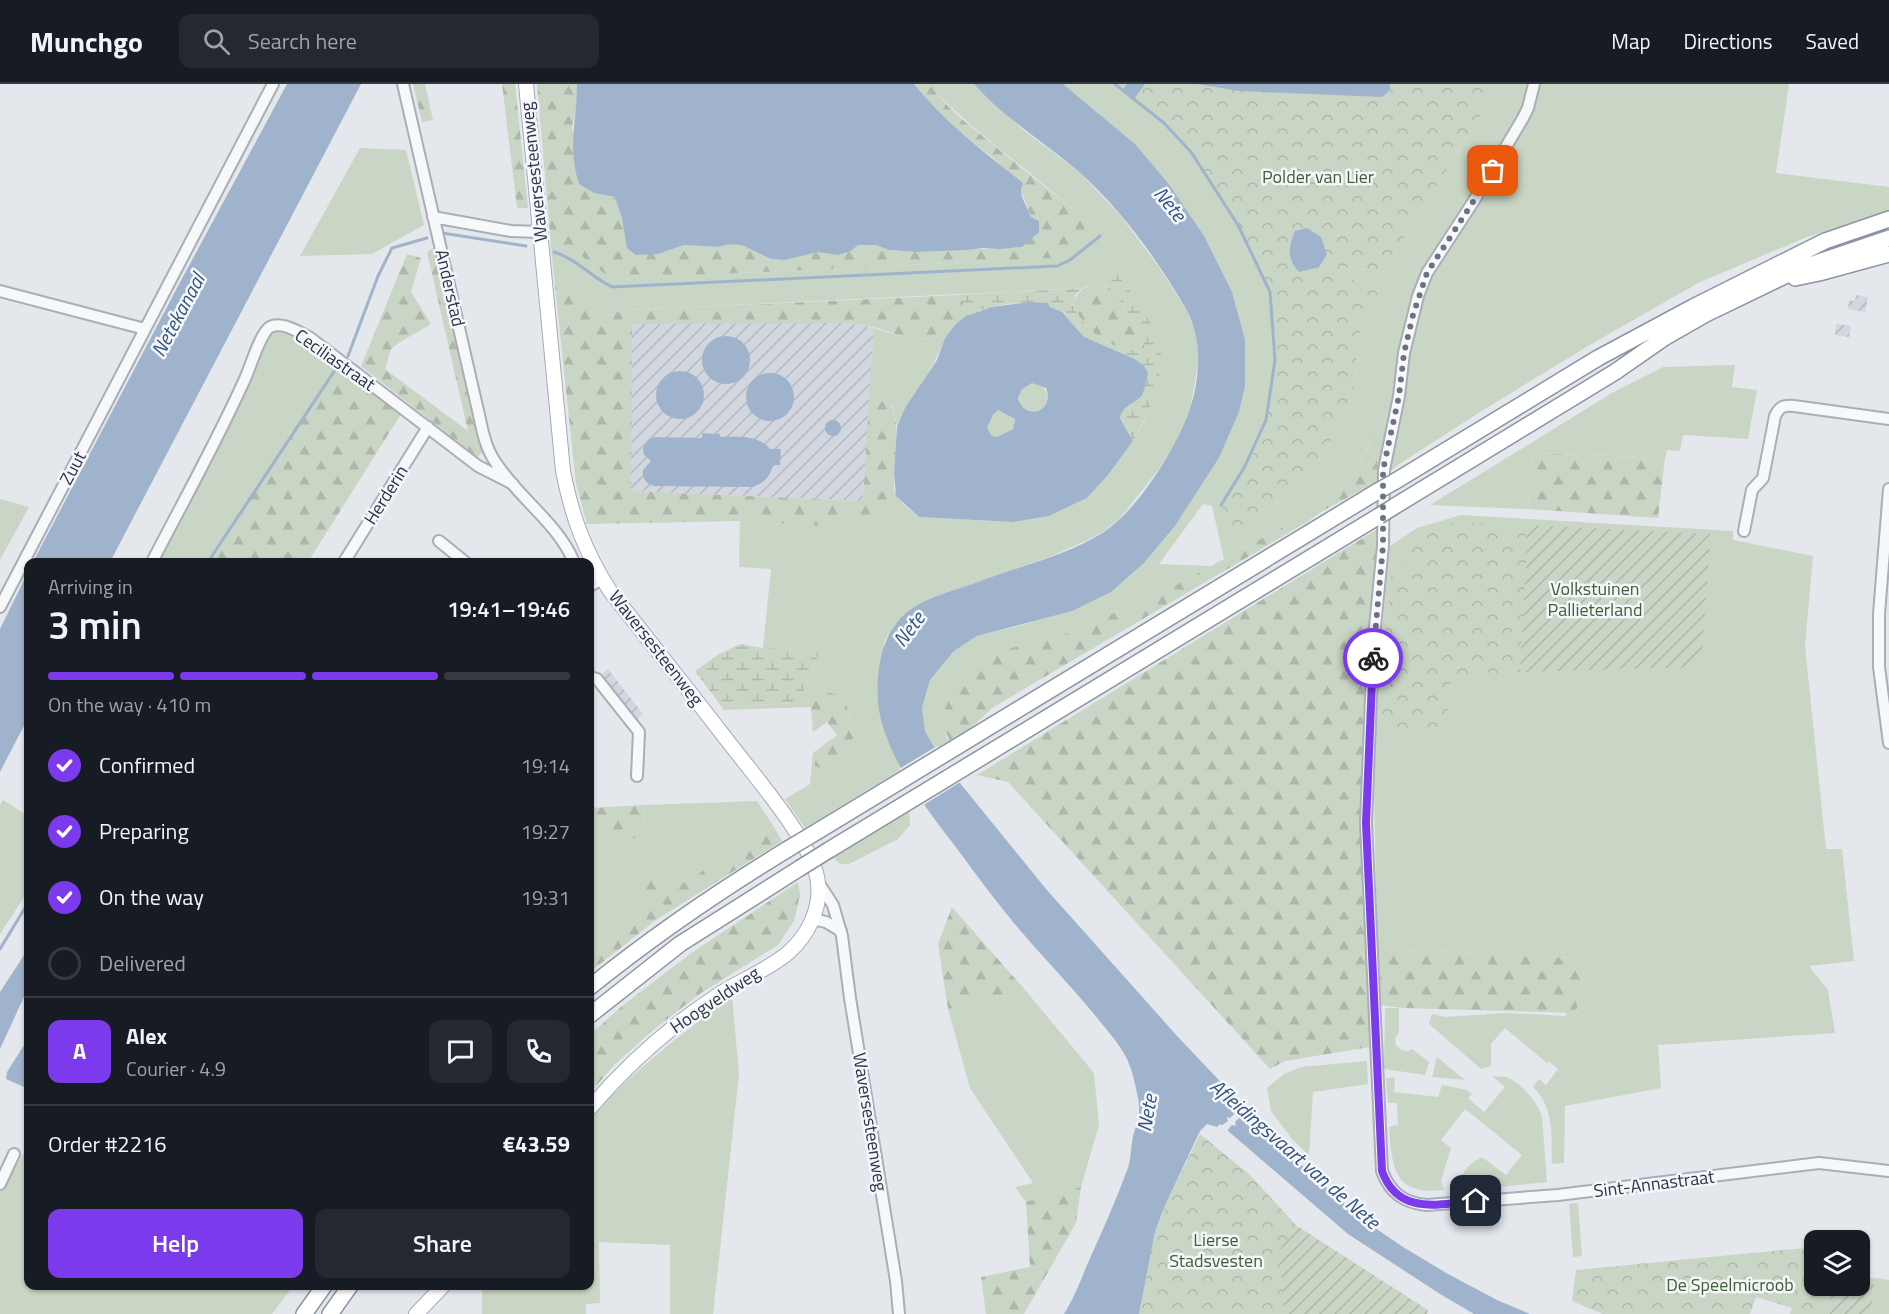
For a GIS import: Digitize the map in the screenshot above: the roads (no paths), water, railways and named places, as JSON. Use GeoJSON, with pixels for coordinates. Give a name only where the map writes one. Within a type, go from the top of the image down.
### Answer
{"type":"FeatureCollection","features":[{"type":"Feature","properties":{"kind":"highway"},"geometry":{"type":"LineString","coordinates":[[594,1012],[680,944],[800,868],[1615,372],[1664,338],[1769,277],[1825,241],[1889,219]]}},
{"type":"Feature","properties":{"kind":"highway"},"geometry":{"type":"LineString","coordinates":[[594,984],[669,926],[728,886],[1598,358],[1693,307],[1889,230]]}},
{"type":"Feature","properties":{"kind":"highway"},"geometry":{"type":"LineString","coordinates":[[1769,277],[1889,238]]}},
{"type":"Feature","properties":{"kind":"highway"},"geometry":{"type":"LineString","coordinates":[[1769,277],[1819,273],[1889,254]]}},
{"type":"Feature","properties":{"kind":"highway"},"geometry":{"type":"LineString","coordinates":[[304,1314],[321,1290]]}},
{"type":"Feature","properties":{"kind":"highway"},"geometry":{"type":"LineString","coordinates":[[330,1314],[347,1290]]}},
{"type":"Feature","properties":{"kind":"main road","name":"Waversesteenweg"},"geometry":{"type":"LineString","coordinates":[[526,84],[563,471],[569,505],[577,530],[591,558]]}},
{"type":"Feature","properties":{"kind":"main road","name":"Waversesteenweg"},"geometry":{"type":"LineString","coordinates":[[594,563],[602,579],[781,810],[807,851],[818,882]]}},
{"type":"Feature","properties":{"kind":"main road","name":"Hoogveldweg"},"geometry":{"type":"LineString","coordinates":[[594,1104],[627,1068],[666,1033],[729,988],[787,954],[800,941],[812,919],[818,898],[818,882]]}},
{"type":"Feature","properties":{"kind":"main road"},"geometry":{"type":"LineString","coordinates":[[416,1314],[439,1290]]}},
{"type":"Feature","properties":{"kind":"street","name":"Zuut"},"geometry":{"type":"LineString","coordinates":[[26,558],[273,84]]}},
{"type":"Feature","properties":{"kind":"street","name":"Anderstad"},"geometry":{"type":"LineString","coordinates":[[403,84],[486,441],[495,461],[513,484]]}},
{"type":"Feature","properties":{"kind":"street","name":"Sint-Annastraat"},"geometry":{"type":"LineString","coordinates":[[1534,84],[1528,108],[1519,127],[1421,286],[1404,353],[1399,396],[1383,470],[1383,546],[1373,647],[1366,805],[1382,1171],[1389,1185],[1404,1200],[1419,1204],[1558,1195],[1819,1164],[1889,1171]]}},
{"type":"Feature","properties":{"kind":"street"},"geometry":{"type":"LineString","coordinates":[[434,217],[511,231],[540,232]]}},
{"type":"Feature","properties":{"kind":"street"},"geometry":{"type":"LineString","coordinates":[[0,291],[145,329]]}},
{"type":"Feature","properties":{"kind":"street","name":"Ceciliastraat"},"geometry":{"type":"LineString","coordinates":[[154,558],[228,418],[255,357],[261,336],[269,327],[281,326],[309,337],[478,466],[513,484],[561,537],[572,558]]}},
{"type":"Feature","properties":{"kind":"street"},"geometry":{"type":"LineString","coordinates":[[1744,531],[1752,490],[1763,478],[1775,416],[1779,408],[1783,405],[1794,406],[1889,419]]}},
{"type":"Feature","properties":{"kind":"street","name":"Herderin"},"geometry":{"type":"LineString","coordinates":[[346,558],[428,427]]}},
{"type":"Feature","properties":{"kind":"street"},"geometry":{"type":"LineString","coordinates":[[1889,490],[1884,615],[1879,667],[1889,743]]}},
{"type":"Feature","properties":{"kind":"street"},"geometry":{"type":"LineString","coordinates":[[439,541],[460,558]]}},
{"type":"Feature","properties":{"kind":"street","name":"Zuut"},"geometry":{"type":"LineString","coordinates":[[0,607],[24,561]]}},
{"type":"Feature","properties":{"kind":"street"},"geometry":{"type":"LineString","coordinates":[[594,584],[602,579]]}},
{"type":"Feature","properties":{"kind":"street"},"geometry":{"type":"LineString","coordinates":[[594,678],[639,732],[638,776]]}},
{"type":"Feature","properties":{"kind":"street","name":"Waversesteenweg"},"geometry":{"type":"LineString","coordinates":[[818,882],[833,905],[841,931],[897,1281],[899,1314]]}},
{"type":"Feature","properties":{"kind":"street"},"geometry":{"type":"LineString","coordinates":[[812,919],[826,922],[841,931]]}},
{"type":"Feature","properties":{"kind":"street"},"geometry":{"type":"LineString","coordinates":[[0,1184],[14,1154]]}},
{"type":"Feature","properties":{"kind":"water","name":"Netekanaal"},"geometry":{"type":"Polygon","coordinates":[[[287,84],[361,84],[112,558],[35,558],[287,84]]]}},
{"type":"Feature","properties":{"kind":"water"},"geometry":{"type":"Polygon","coordinates":[[[577,84],[914,84],[952,124],[1023,183],[1022,197],[1031,217],[1039,221],[1039,232],[1022,247],[1000,249],[916,252],[889,250],[876,245],[858,245],[851,251],[838,255],[818,252],[785,260],[771,259],[732,243],[719,247],[684,245],[658,254],[636,255],[627,248],[622,218],[615,197],[594,193],[579,184],[573,146],[577,84]]]}},
{"type":"Feature","properties":{"kind":"water","name":"Nete"},"geometry":{"type":"Polygon","coordinates":[[[974,84],[1063,84],[1135,144],[1168,183],[1204,236],[1232,292],[1245,340],[1245,386],[1239,412],[1219,458],[1175,526],[1144,563],[1111,592],[1072,611],[977,636],[954,651],[930,680],[922,708],[925,731],[942,761],[1046,889],[1178,1037],[1291,1156],[1362,1219],[1403,1247],[1497,1300],[1530,1314],[1474,1314],[1440,1294],[1348,1234],[1220,1124],[1217,1127],[1207,1124],[1200,1131],[1155,1232],[1139,1314],[1064,1314],[1079,1285],[1128,1168],[1139,1109],[1133,1076],[1127,1059],[1112,1036],[1005,912],[911,785],[893,753],[881,719],[878,702],[879,666],[890,632],[905,614],[921,603],[1074,548],[1104,532],[1117,522],[1153,480],[1181,432],[1195,390],[1198,348],[1192,321],[1186,309],[1151,254],[1109,201],[1078,171],[1011,119],[974,84]]]}},
{"type":"Feature","properties":{"kind":"water"},"geometry":{"type":"Polygon","coordinates":[[[1127,84],[1145,84],[1134,99],[1122,90],[1127,84]]]}},
{"type":"Feature","properties":{"kind":"water"},"geometry":{"type":"Polygon","coordinates":[[[1197,84],[1390,85],[1389,91],[1382,97],[1239,91],[1197,84]]]}},
{"type":"Feature","properties":{"kind":"water"},"geometry":{"type":"Polygon","coordinates":[[[1307,228],[1321,237],[1327,254],[1319,267],[1299,272],[1292,262],[1291,242],[1295,231],[1307,228]]]}},
{"type":"Feature","properties":{"kind":"water"},"geometry":{"type":"Polygon","coordinates":[[[1030,302],[1048,303],[1050,307],[1062,312],[1084,337],[1135,359],[1145,367],[1148,373],[1143,393],[1138,400],[1121,413],[1120,418],[1133,441],[1108,475],[1087,498],[1049,516],[1013,522],[919,517],[896,496],[894,474],[897,427],[905,408],[937,360],[945,338],[956,324],[966,316],[992,307],[1030,302]],[[1032,383],[1022,389],[1018,398],[1027,410],[1038,411],[1043,408],[1048,396],[1046,388],[1032,383]],[[998,410],[987,428],[992,436],[997,437],[1013,429],[1015,419],[998,410]]]}},
{"type":"Feature","properties":{"kind":"water"},"geometry":{"type":"Polygon","coordinates":[[[721,336],[731,336],[743,343],[750,355],[750,365],[743,377],[731,384],[721,384],[706,373],[702,365],[702,355],[713,340],[721,336]]]}},
{"type":"Feature","properties":{"kind":"water"},"geometry":{"type":"Polygon","coordinates":[[[675,371],[685,371],[697,378],[704,390],[704,400],[697,412],[685,419],[675,419],[660,408],[656,400],[656,390],[667,375],[675,371]]]}},
{"type":"Feature","properties":{"kind":"water"},"geometry":{"type":"Polygon","coordinates":[[[765,373],[775,373],[787,380],[794,392],[794,402],[787,414],[775,421],[765,421],[750,410],[746,402],[746,392],[757,377],[765,373]]]}},
{"type":"Feature","properties":{"kind":"water"},"geometry":{"type":"Polygon","coordinates":[[[833,420],[839,422],[841,428],[839,434],[833,436],[827,434],[825,428],[827,422],[833,420]]]}},
{"type":"Feature","properties":{"kind":"water"},"geometry":{"type":"Polygon","coordinates":[[[702,433],[720,434],[720,437],[753,439],[770,449],[781,449],[780,465],[773,465],[765,480],[751,487],[654,486],[645,481],[643,470],[651,461],[644,455],[643,448],[649,439],[655,437],[702,438],[702,433]]]}},
{"type":"Feature","properties":{"kind":"water"},"geometry":{"type":"Polygon","coordinates":[[[24,580],[24,726],[0,772],[0,629],[24,580]]]}},
{"type":"Feature","properties":{"kind":"water"},"geometry":{"type":"Polygon","coordinates":[[[24,955],[24,997],[0,1049],[0,992],[24,955]]]}},
{"type":"Feature","properties":{"kind":"water"},"geometry":{"type":"Polygon","coordinates":[[[24,1045],[24,1087],[6,1079],[7,1072],[24,1045]]]}},
{"type":"Feature","properties":{"kind":"waterway"},"geometry":{"type":"LineString","coordinates":[[1115,84],[1164,123],[1191,152],[1238,225],[1270,292],[1275,360],[1266,420],[1244,468],[1221,505]]}},
{"type":"Feature","properties":{"kind":"waterway"},"geometry":{"type":"LineString","coordinates":[[442,233],[526,246]]}},
{"type":"Feature","properties":{"kind":"waterway"},"geometry":{"type":"LineString","coordinates":[[554,252],[570,259],[612,287],[1057,266],[1070,260],[1100,236]]}},
{"type":"Feature","properties":{"kind":"waterway"},"geometry":{"type":"LineString","coordinates":[[348,356],[378,276],[392,248],[427,238]]}},
{"type":"Feature","properties":{"kind":"waterway"},"geometry":{"type":"LineString","coordinates":[[211,558],[337,367]]}},
{"type":"Feature","properties":{"kind":"waterway"},"geometry":{"type":"LineString","coordinates":[[0,949],[24,910]]}},
{"type":"Feature","properties":{"kind":"park label","name":"Polder van Lier"},"geometry":{"type":"Point","coordinates":[1318,177]}},
{"type":"Feature","properties":{"kind":"park label","name":"Volkstuinen Pallieterland"},"geometry":{"type":"Point","coordinates":[1595,599]}},
{"type":"Feature","properties":{"kind":"park label","name":"Lierse Stadsvesten"},"geometry":{"type":"Point","coordinates":[1216,1250]}},
{"type":"Feature","properties":{"kind":"park label","name":"De Speelmicroob"},"geometry":{"type":"Point","coordinates":[1730,1285]}},
{"type":"Feature","properties":{"kind":"water label","name":"Afleidingsvaart van de Nete"},"geometry":{"type":"Point","coordinates":[1295,1154]}}]}
